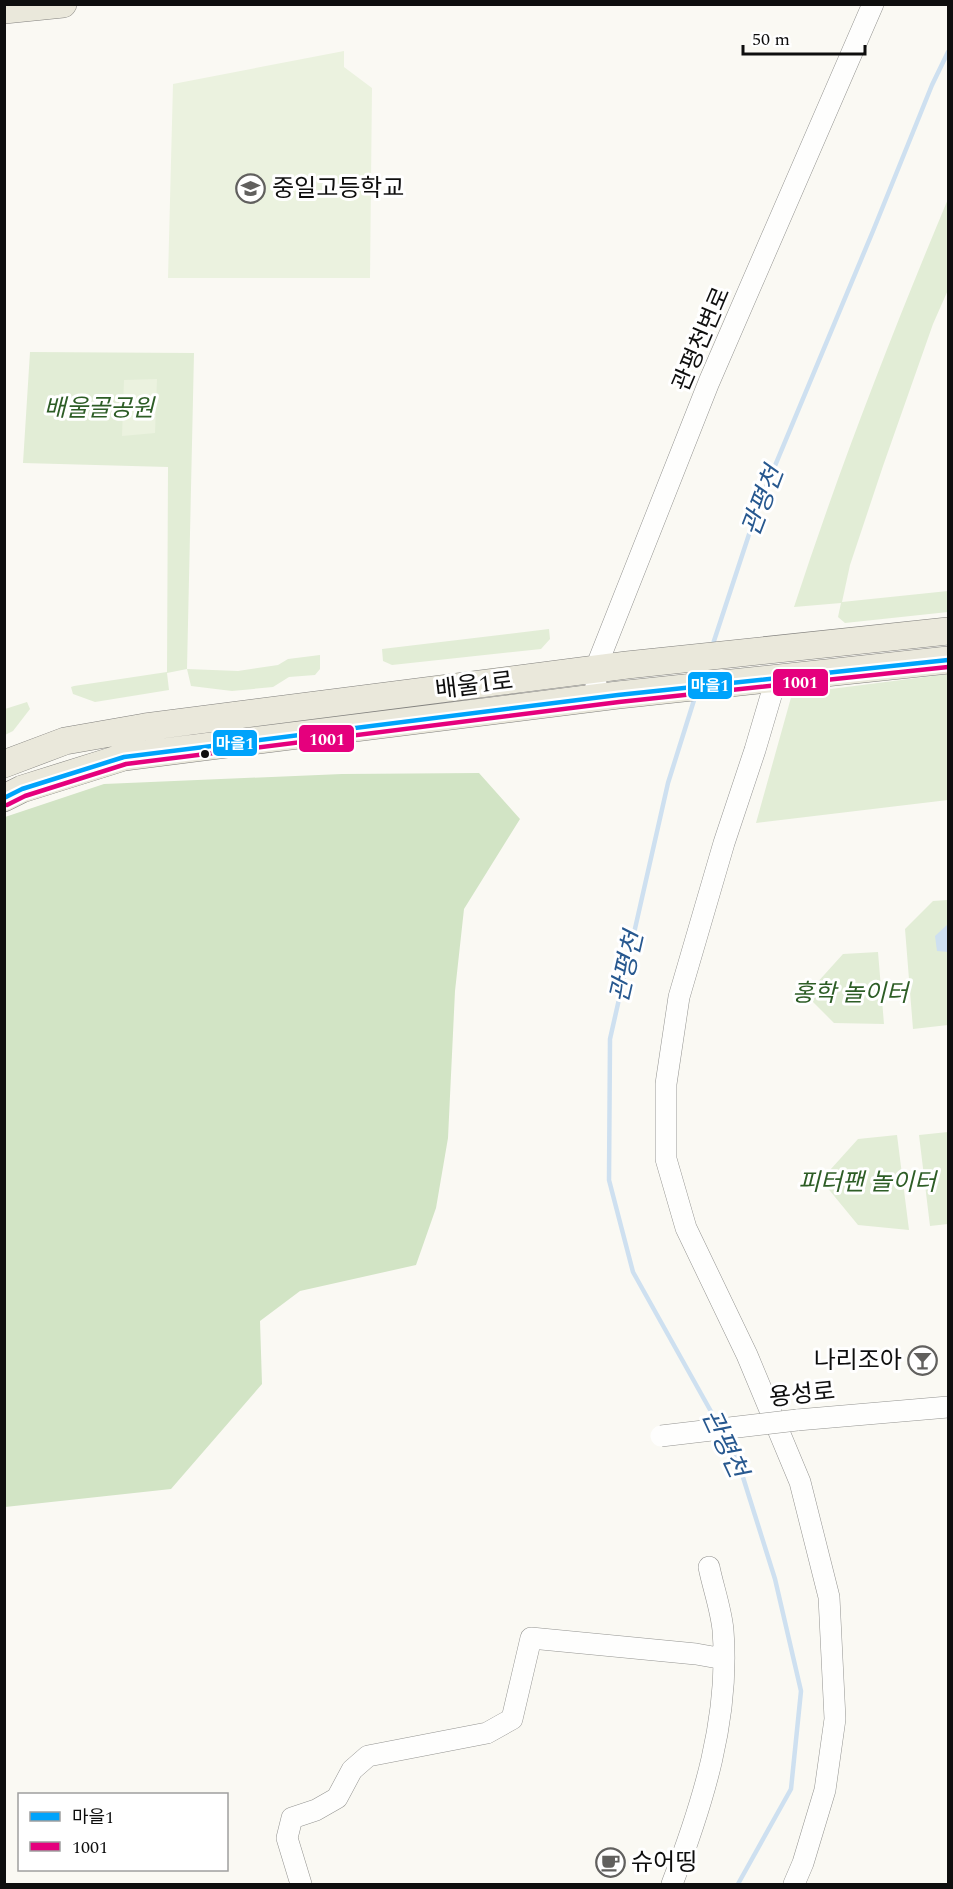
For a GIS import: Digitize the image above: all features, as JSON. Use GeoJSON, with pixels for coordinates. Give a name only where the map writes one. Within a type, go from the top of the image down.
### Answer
{"type":"FeatureCollection","features":[{"type":"Feature","properties":{"kind":"main road"},"geometry":{"type":"LineString","coordinates":[[4,10],[63,4]]}},
{"type":"Feature","properties":{"kind":"main road","name":"배울1로"},"geometry":{"type":"LineString","coordinates":[[4,764],[65,741],[145,727],[627,665],[948,631]]}},
{"type":"Feature","properties":{"kind":"main road","name":"배울1로"},"geometry":{"type":"LineString","coordinates":[[4,798],[22,789],[124,757],[607,697],[948,660]]}},
{"type":"Feature","properties":{"kind":"street","name":"관평천변로"},"geometry":{"type":"LineString","coordinates":[[607,697],[595,670],[709,382],[873,4]]}},
{"type":"Feature","properties":{"kind":"street"},"geometry":{"type":"LineString","coordinates":[[771,679],[755,750],[724,843],[679,997],[666,1084],[666,1159],[686,1228],[747,1354],[800,1482],[829,1597],[835,1719],[825,1790],[803,1863],[794,1884]]}},
{"type":"Feature","properties":{"kind":"street","name":"용성로"},"geometry":{"type":"LineString","coordinates":[[661,1436],[796,1420],[948,1407]]}},
{"type":"Feature","properties":{"kind":"street"},"geometry":{"type":"LineString","coordinates":[[672,1884],[694,1827],[711,1768],[721,1716],[723,1627],[709,1567]]}},
{"type":"Feature","properties":{"kind":"street"},"geometry":{"type":"LineString","coordinates":[[301,1884],[287,1838],[292,1818],[316,1810],[337,1798],[352,1770],[368,1756],[487,1732],[512,1719],[531,1638],[696,1654],[724,1659]]}},
{"type":"Feature","properties":{"kind":"green space"},"geometry":{"type":"Polygon","coordinates":[[[344,51],[344,67],[372,88],[370,278],[168,278],[173,84],[344,51]]]}},
{"type":"Feature","properties":{"kind":"green space"},"geometry":{"type":"Polygon","coordinates":[[[948,199],[948,290],[933,324],[883,466],[850,565],[842,602],[948,591],[948,612],[845,623],[838,617],[841,603],[794,607],[867,402],[948,199]]]}},
{"type":"Feature","properties":{"kind":"green space","name":"배울골공원"},"geometry":{"type":"Polygon","coordinates":[[[30,352],[194,353],[187,669],[167,673],[169,690],[95,702],[73,694],[71,687],[74,686],[167,672],[168,467],[23,463],[30,352]]]}},
{"type":"Feature","properties":{"kind":"green space"},"geometry":{"type":"Polygon","coordinates":[[[157,379],[155,433],[122,436],[124,380],[157,379]]]}},
{"type":"Feature","properties":{"kind":"green space"},"geometry":{"type":"Polygon","coordinates":[[[549,629],[550,639],[541,649],[392,665],[383,661],[382,649],[549,629]]]}},
{"type":"Feature","properties":{"kind":"green space"},"geometry":{"type":"Polygon","coordinates":[[[320,655],[320,669],[315,675],[289,677],[273,687],[232,691],[191,686],[187,669],[238,671],[278,665],[288,659],[320,655]]]}},
{"type":"Feature","properties":{"kind":"green space"},"geometry":{"type":"Polygon","coordinates":[[[948,674],[948,800],[756,823],[792,694],[948,674]]]}},
{"type":"Feature","properties":{"kind":"green space"},"geometry":{"type":"Polygon","coordinates":[[[27,702],[30,709],[13,731],[5,735],[5,709],[27,702]]]}},
{"type":"Feature","properties":{"kind":"green space"},"geometry":{"type":"Polygon","coordinates":[[[479,773],[520,819],[464,909],[455,991],[448,1138],[436,1208],[416,1265],[300,1291],[260,1321],[262,1384],[171,1489],[5,1507],[5,817],[104,784],[342,774],[479,773]]]}},
{"type":"Feature","properties":{"kind":"green space"},"geometry":{"type":"Polygon","coordinates":[[[948,900],[948,1025],[913,1029],[905,929],[933,901],[948,900]]]}},
{"type":"Feature","properties":{"kind":"green space","name":"홍학 놀이터"},"geometry":{"type":"Polygon","coordinates":[[[878,952],[884,1024],[834,1023],[806,995],[843,954],[878,952]]]}},
{"type":"Feature","properties":{"kind":"green space"},"geometry":{"type":"Polygon","coordinates":[[[948,1132],[948,1224],[930,1226],[919,1135],[948,1132]]]}},
{"type":"Feature","properties":{"kind":"green space","name":"피터팬 놀이터"},"geometry":{"type":"Polygon","coordinates":[[[897,1135],[909,1230],[858,1225],[821,1180],[858,1139],[897,1135]]]}},
{"type":"Feature","properties":{"kind":"water"},"geometry":{"type":"Polygon","coordinates":[[[948,924],[948,952],[937,951],[935,936],[948,924]]]}},
{"type":"Feature","properties":{"kind":"waterway","name":"관평천"},"geometry":{"type":"LineString","coordinates":[[712,647],[759,504],[932,85],[948,52]]}},
{"type":"Feature","properties":{"kind":"waterway","name":"관평천"},"geometry":{"type":"LineString","coordinates":[[695,697],[668,783],[610,1039],[609,1180],[633,1272],[718,1424]]}},
{"type":"Feature","properties":{"kind":"waterway","name":"관평천"},"geometry":{"type":"LineString","coordinates":[[724,1434],[736,1455],[775,1579],[801,1691],[791,1789],[738,1884]]}},
{"type":"Feature","properties":{"kind":"transit line","name":"마을1"},"geometry":{"type":"LineString","coordinates":[[4,798],[22,789],[124,757],[618,695],[948,660]]}},
{"type":"Feature","properties":{"kind":"transit line","name":"1001"},"geometry":{"type":"LineString","coordinates":[[7,805],[25,796],[126,764],[619,702],[948,667]]}},
{"type":"Feature","properties":{"kind":"place","name":"중일고등학교"},"geometry":{"type":"Point","coordinates":[251,188]}},
{"type":"Feature","properties":{"kind":"place","name":"나리조아"},"geometry":{"type":"Point","coordinates":[923,1360]}},
{"type":"Feature","properties":{"kind":"place","name":"슈어띵"},"geometry":{"type":"Point","coordinates":[610,1862]}}]}
